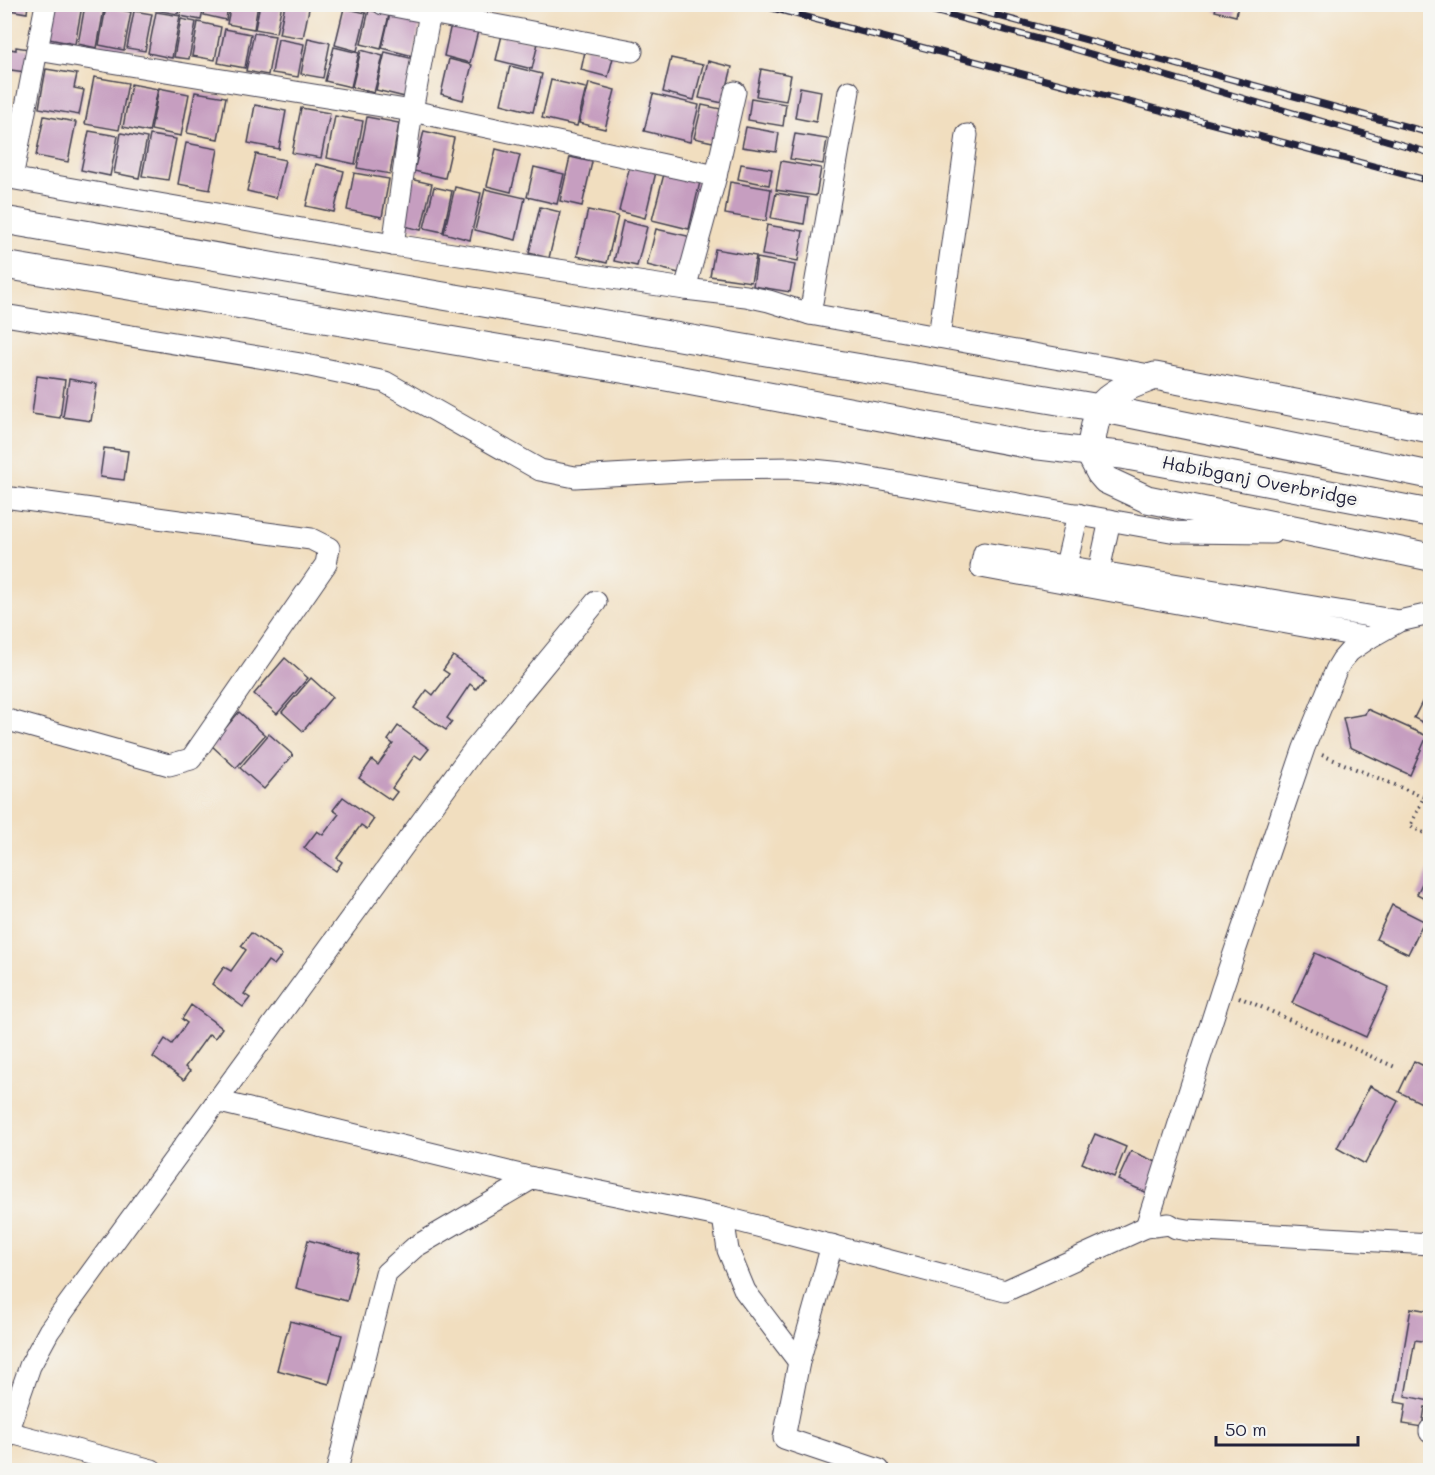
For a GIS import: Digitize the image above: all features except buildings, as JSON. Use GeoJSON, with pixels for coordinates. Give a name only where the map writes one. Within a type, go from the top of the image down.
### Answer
{"type":"FeatureCollection","features":[{"type":"Feature","properties":{"kind":"main road"},"geometry":{"type":"LineString","coordinates":[[4,220],[1100,408],[1423,474]]}},
{"type":"Feature","properties":{"kind":"main road","name":"Habibganj Overbridge"},"geometry":{"type":"LineString","coordinates":[[4,265],[639,372],[1031,445],[1122,455],[1431,513]]}},
{"type":"Feature","properties":{"kind":"main road"},"geometry":{"type":"LineString","coordinates":[[1431,429],[1155,376],[1127,387],[1110,397],[1100,408],[1089,452],[1106,480],[1147,499],[1431,557]]}},
{"type":"Feature","properties":{"kind":"street"},"geometry":{"type":"LineString","coordinates":[[46,4],[8,178],[393,245],[757,298],[810,314],[1155,376]]}},
{"type":"Feature","properties":{"kind":"street"},"geometry":{"type":"LineString","coordinates":[[383,4],[632,51]]}},
{"type":"Feature","properties":{"kind":"street"},"geometry":{"type":"LineString","coordinates":[[393,245],[412,111],[430,13]]}},
{"type":"Feature","properties":{"kind":"street"},"geometry":{"type":"LineString","coordinates":[[37,50],[412,111],[716,176]]}},
{"type":"Feature","properties":{"kind":"street"},"geometry":{"type":"LineString","coordinates":[[810,314],[849,91]]}},
{"type":"Feature","properties":{"kind":"street"},"geometry":{"type":"LineString","coordinates":[[685,289],[716,176],[735,92]]}},
{"type":"Feature","properties":{"kind":"street"},"geometry":{"type":"LineString","coordinates":[[939,337],[967,135]]}},
{"type":"Feature","properties":{"kind":"street"},"geometry":{"type":"LineString","coordinates":[[4,315],[301,364],[385,382],[540,470],[575,477],[717,469],[793,468],[843,473],[1176,532],[1318,534]]}},
{"type":"Feature","properties":{"kind":"street"},"geometry":{"type":"LineString","coordinates":[[4,497],[311,539],[329,548],[326,564],[191,759],[169,765],[4,719]]}},
{"type":"Feature","properties":{"kind":"street"},"geometry":{"type":"LineString","coordinates":[[1078,514],[1064,574],[1369,638]]}},
{"type":"Feature","properties":{"kind":"street"},"geometry":{"type":"LineString","coordinates":[[1097,580],[1110,520]]}},
{"type":"Feature","properties":{"kind":"street"},"geometry":{"type":"LineString","coordinates":[[1097,580],[1399,621]]}},
{"type":"Feature","properties":{"kind":"street"},"geometry":{"type":"LineString","coordinates":[[152,1470],[5,1436],[30,1366],[49,1331],[473,751],[596,602]]}},
{"type":"Feature","properties":{"kind":"street"},"geometry":{"type":"LineString","coordinates":[[1146,1227],[1222,989],[1304,748],[1336,670],[1350,651],[1369,638],[1399,621],[1431,614]]}},
{"type":"Feature","properties":{"kind":"street"},"geometry":{"type":"LineString","coordinates":[[216,1101],[533,1178],[723,1217],[1005,1291],[1146,1227],[1169,1224],[1187,1230],[1431,1244]]}},
{"type":"Feature","properties":{"kind":"street"},"geometry":{"type":"LineString","coordinates":[[337,1470],[386,1273],[415,1247],[533,1178]]}},
{"type":"Feature","properties":{"kind":"street"},"geometry":{"type":"LineString","coordinates":[[723,1217],[728,1250],[746,1292],[799,1362]]}},
{"type":"Feature","properties":{"kind":"street"},"geometry":{"type":"LineString","coordinates":[[1169,1224],[1173,1218],[1179,1217],[1431,1231]]}},
{"type":"Feature","properties":{"kind":"street"},"geometry":{"type":"LineString","coordinates":[[832,1245],[799,1362],[784,1438],[879,1470]]}},
{"type":"Feature","properties":{"kind":"path"},"geometry":{"type":"LineString","coordinates":[[1304,748],[1424,797],[1410,826],[1431,836]]}},
{"type":"Feature","properties":{"kind":"path"},"geometry":{"type":"LineString","coordinates":[[1222,989],[1395,1067]]}},
{"type":"Feature","properties":{"kind":"railway"},"geometry":{"type":"LineString","coordinates":[[757,4],[1430,181]]}},
{"type":"Feature","properties":{"kind":"railway"},"geometry":{"type":"LineString","coordinates":[[908,4],[1050,42],[1430,153]]}},
{"type":"Feature","properties":{"kind":"railway"},"geometry":{"type":"LineString","coordinates":[[954,4],[1430,133]]}}]}
